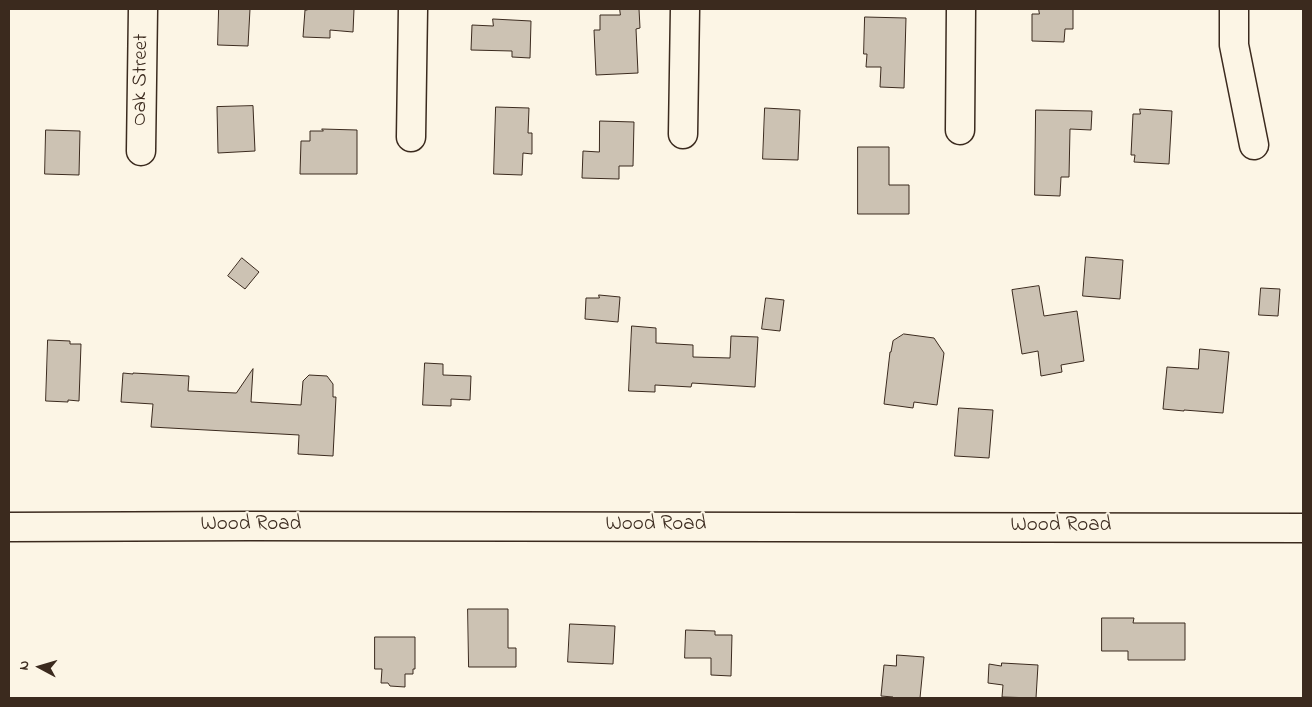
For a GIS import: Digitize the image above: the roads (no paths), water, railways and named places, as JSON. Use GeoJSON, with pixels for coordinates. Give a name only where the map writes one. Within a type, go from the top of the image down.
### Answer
{"type":"FeatureCollection","features":[{"type":"Feature","properties":{"kind":"street","name":"Oak Street"},"geometry":{"type":"LineString","coordinates":[[141,151],[143,9]]}},
{"type":"Feature","properties":{"kind":"street"},"geometry":{"type":"LineString","coordinates":[[411,137],[413,9]]}},
{"type":"Feature","properties":{"kind":"street"},"geometry":{"type":"LineString","coordinates":[[683,134],[685,9]]}},
{"type":"Feature","properties":{"kind":"street"},"geometry":{"type":"LineString","coordinates":[[960,130],[961,9]]}},
{"type":"Feature","properties":{"kind":"street"},"geometry":{"type":"LineString","coordinates":[[1234,9],[1234,45],[1254,145]]}},
{"type":"Feature","properties":{"kind":"street","name":"Wood Road"},"geometry":{"type":"LineString","coordinates":[[9,527],[1303,528]]}}]}
